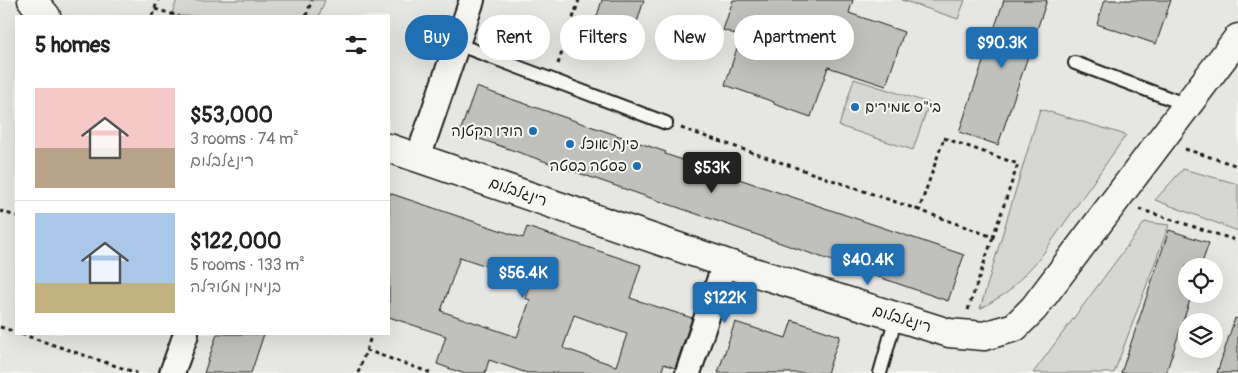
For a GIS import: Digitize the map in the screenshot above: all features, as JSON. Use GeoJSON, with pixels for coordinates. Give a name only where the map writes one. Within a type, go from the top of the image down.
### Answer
{"type":"FeatureCollection","features":[{"type":"Feature","properties":{"kind":"street"},"geometry":{"type":"LineString","coordinates":[[32,0],[45,15]]}},
{"type":"Feature","properties":{"kind":"street"},"geometry":{"type":"LineString","coordinates":[[467,15],[472,0]]}},
{"type":"Feature","properties":{"kind":"street","name":"רינגלבלום"},"geometry":{"type":"LineString","coordinates":[[390,148],[725,263],[949,333],[984,336],[1015,327],[1034,308],[1238,38]]}},
{"type":"Feature","properties":{"kind":"street"},"geometry":{"type":"LineString","coordinates":[[418,158],[452,60]]}},
{"type":"Feature","properties":{"kind":"street"},"geometry":{"type":"LineString","coordinates":[[688,373],[725,263]]}},
{"type":"Feature","properties":{"kind":"street"},"geometry":{"type":"LineString","coordinates":[[172,373],[186,335]]}},
{"type":"Feature","properties":{"kind":"lane"},"geometry":{"type":"LineString","coordinates":[[468,48],[666,123]]}},
{"type":"Feature","properties":{"kind":"lane"},"geometry":{"type":"LineString","coordinates":[[1075,63],[1187,105]]}},
{"type":"Feature","properties":{"kind":"lane"},"geometry":{"type":"LineString","coordinates":[[880,373],[896,317]]}},
{"type":"Feature","properties":{"kind":"path"},"geometry":{"type":"LineString","coordinates":[[152,15],[158,0]]}},
{"type":"Feature","properties":{"kind":"path"},"geometry":{"type":"LineString","coordinates":[[306,15],[312,0]]}},
{"type":"Feature","properties":{"kind":"path"},"geometry":{"type":"LineString","coordinates":[[552,80],[579,0]]}},
{"type":"Feature","properties":{"kind":"path"},"geometry":{"type":"LineString","coordinates":[[155,9],[176,15]]}},
{"type":"Feature","properties":{"kind":"path"},"geometry":{"type":"LineString","coordinates":[[666,123],[993,237]]}},
{"type":"Feature","properties":{"kind":"path"},"geometry":{"type":"LineString","coordinates":[[919,210],[944,138],[1018,164],[960,334]]}},
{"type":"Feature","properties":{"kind":"path"},"geometry":{"type":"LineString","coordinates":[[1160,141],[1238,166]]}},
{"type":"Feature","properties":{"kind":"path"},"geometry":{"type":"LineString","coordinates":[[1114,202],[1238,241]]}},
{"type":"Feature","properties":{"kind":"path"},"geometry":{"type":"LineString","coordinates":[[0,211],[15,216]]}},
{"type":"Feature","properties":{"kind":"path"},"geometry":{"type":"LineString","coordinates":[[0,326],[15,332]]}},
{"type":"Feature","properties":{"kind":"path"},"geometry":{"type":"LineString","coordinates":[[24,335],[138,373]]}},
{"type":"Feature","properties":{"kind":"path"},"geometry":{"type":"LineString","coordinates":[[358,373],[372,335]]}},
{"type":"Feature","properties":{"kind":"path"},"geometry":{"type":"LineString","coordinates":[[366,350],[431,373]]}},
{"type":"Feature","properties":{"kind":"shaded area"},"geometry":{"type":"Polygon","coordinates":[[[0,0],[1238,0],[1238,373],[0,373],[0,0]]]}},
{"type":"Feature","properties":{"kind":"shaded area"},"geometry":{"type":"Polygon","coordinates":[[[177,0],[325,0],[319,15],[171,15],[177,0]]]}},
{"type":"Feature","properties":{"kind":"shaded area"},"geometry":{"type":"Polygon","coordinates":[[[902,0],[965,0],[958,19],[902,0]]]}},
{"type":"Feature","properties":{"kind":"shaded area"},"geometry":{"type":"Polygon","coordinates":[[[854,79],[929,103],[913,150],[839,126],[854,79]]]}},
{"type":"Feature","properties":{"kind":"shaded area"},"geometry":{"type":"Polygon","coordinates":[[[1040,109],[1126,135],[1040,258],[1008,292],[980,309],[1040,109]]]}},
{"type":"Feature","properties":{"kind":"shaded area"},"geometry":{"type":"Polygon","coordinates":[[[1183,169],[1238,184],[1238,231],[1155,200],[1183,169]]]}},
{"type":"Feature","properties":{"kind":"shaded area"},"geometry":{"type":"Polygon","coordinates":[[[1145,222],[1169,225],[1114,373],[1033,373],[1145,222]]]}},
{"type":"Feature","properties":{"kind":"building"},"geometry":{"type":"Polygon","coordinates":[[[602,0],[644,0],[639,15],[597,15],[602,0]]]}},
{"type":"Feature","properties":{"kind":"building"},"geometry":{"type":"Polygon","coordinates":[[[733,0],[853,0],[849,13],[904,32],[886,86],[828,67],[811,117],[725,85],[734,57],[734,60],[854,60],[854,15],[734,15],[734,34],[724,30],[733,0]]]}},
{"type":"Feature","properties":{"kind":"building"},"geometry":{"type":"Polygon","coordinates":[[[1004,0],[1047,0],[998,145],[959,132],[1004,0]]]}},
{"type":"Feature","properties":{"kind":"building"},"geometry":{"type":"Polygon","coordinates":[[[1105,0],[1171,0],[1156,44],[1097,24],[1105,0]]]}},
{"type":"Feature","properties":{"kind":"building"},"geometry":{"type":"Polygon","coordinates":[[[476,87],[666,152],[665,154],[964,255],[948,301],[460,132],[476,87]]]}},
{"type":"Feature","properties":{"kind":"building"},"geometry":{"type":"Polygon","coordinates":[[[390,193],[523,238],[527,227],[641,265],[630,298],[692,318],[675,368],[664,364],[661,373],[527,373],[489,360],[485,373],[462,373],[437,364],[446,336],[390,317],[390,193]],[[460,257],[441,311],[517,337],[530,300],[525,298],[530,281],[460,257]],[[574,315],[563,348],[616,366],[627,334],[574,315]]]}},
{"type":"Feature","properties":{"kind":"building"},"geometry":{"type":"Polygon","coordinates":[[[1169,230],[1209,243],[1204,258],[1178,258],[1178,303],[1189,303],[1186,313],[1178,313],[1178,337],[1166,373],[1121,373],[1169,230]]]}},
{"type":"Feature","properties":{"kind":"building"},"geometry":{"type":"Polygon","coordinates":[[[1235,318],[1238,319],[1238,373],[1217,373],[1235,318]]]}},
{"type":"Feature","properties":{"kind":"building"},"geometry":{"type":"Polygon","coordinates":[[[792,320],[840,336],[827,373],[718,373],[735,322],[786,338],[792,320]]]}},
{"type":"Feature","properties":{"kind":"building"},"geometry":{"type":"Polygon","coordinates":[[[217,335],[264,335],[251,373],[204,373],[217,335]]]}},
{"type":"Feature","properties":{"kind":"place","name":"בי\"ס אמירים"},"geometry":{"type":"Point","coordinates":[855,107]}},
{"type":"Feature","properties":{"kind":"place","name":"הודו הקטנה"},"geometry":{"type":"Point","coordinates":[533,131]}},
{"type":"Feature","properties":{"kind":"place","name":"פינת אוכל"},"geometry":{"type":"Point","coordinates":[570,144]}},
{"type":"Feature","properties":{"kind":"place","name":"פסטה בסטה"},"geometry":{"type":"Point","coordinates":[637,166]}}]}
